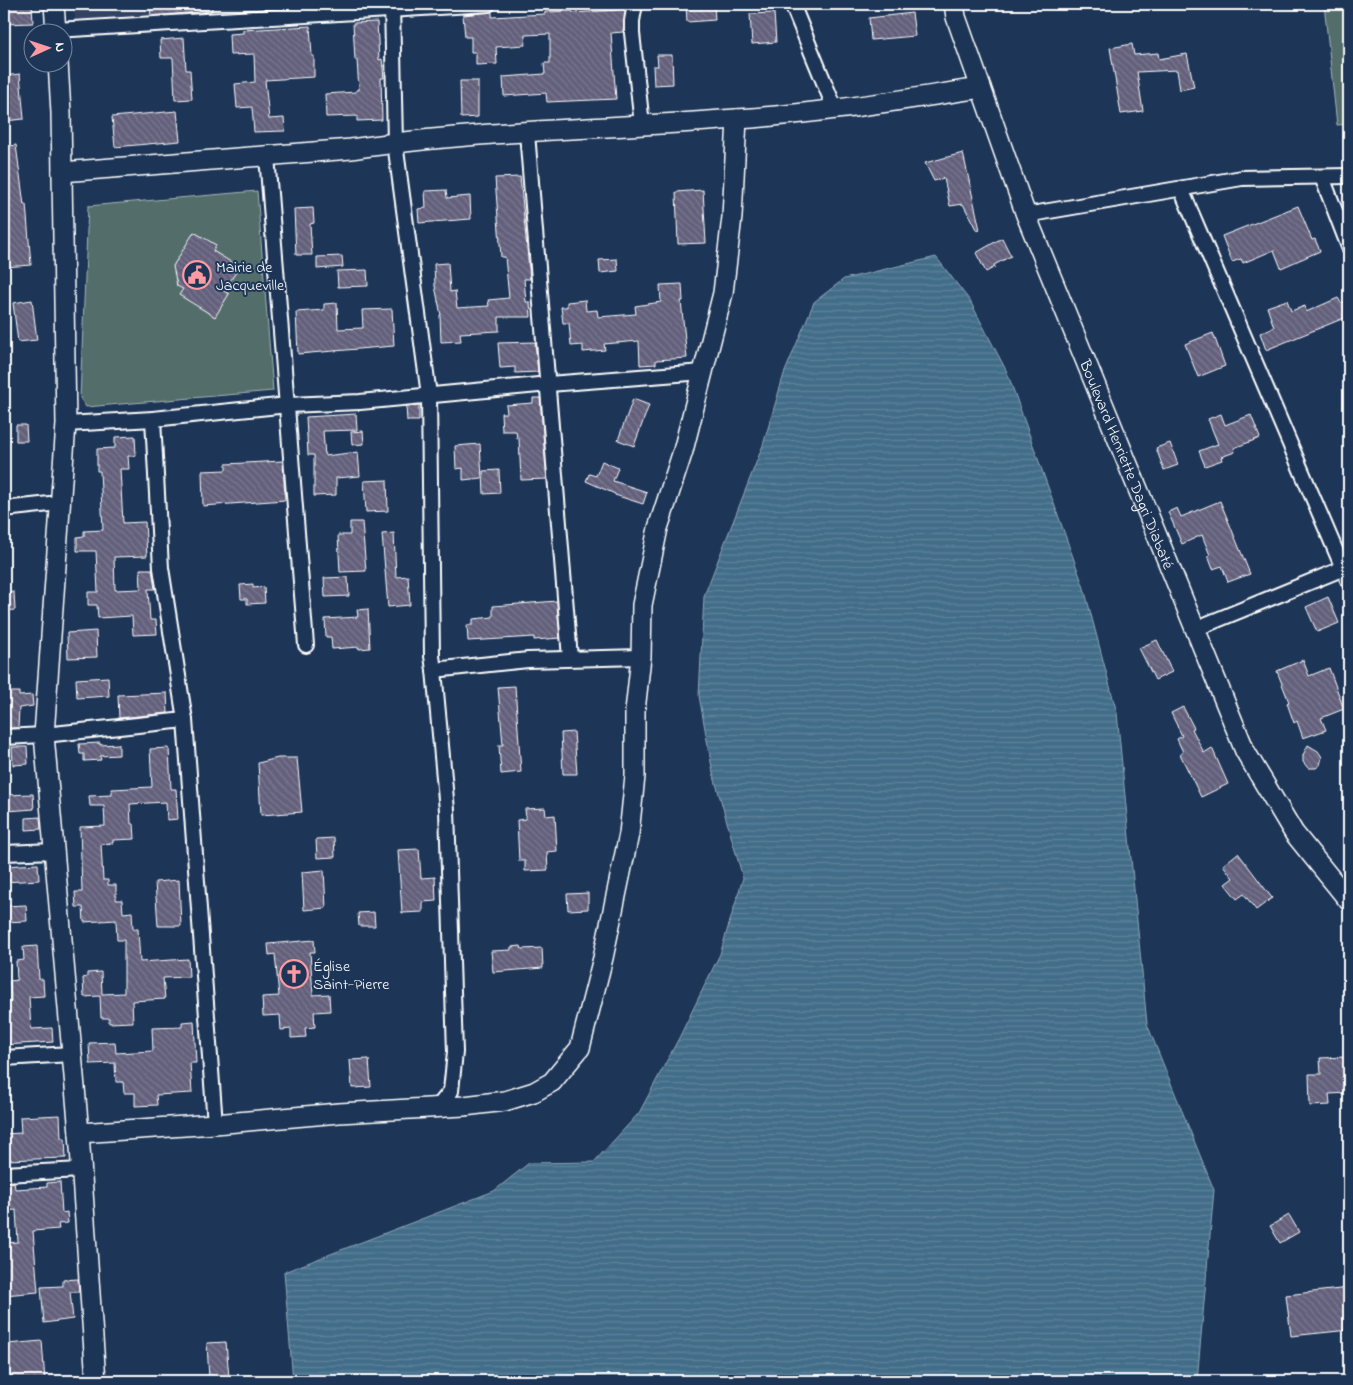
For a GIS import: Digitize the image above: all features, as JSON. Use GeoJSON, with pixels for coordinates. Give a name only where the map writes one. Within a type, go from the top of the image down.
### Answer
{"type":"FeatureCollection","features":[{"type":"Feature","properties":{"kind":"street"},"geometry":{"type":"LineString","coordinates":[[54,4],[55,22]]}},
{"type":"Feature","properties":{"kind":"street"},"geometry":{"type":"LineString","coordinates":[[72,30],[392,7],[488,4]]}},
{"type":"Feature","properties":{"kind":"street"},"geometry":{"type":"LineString","coordinates":[[635,4],[632,33],[642,125]]}},
{"type":"Feature","properties":{"kind":"street"},"geometry":{"type":"LineString","coordinates":[[792,4],[835,109]]}},
{"type":"Feature","properties":{"kind":"street","name":"Boulevard Henriette Dagri Diabaté"},"geometry":{"type":"LineString","coordinates":[[954,4],[956,17],[1026,214],[1245,751],[1294,833],[1349,901]]}},
{"type":"Feature","properties":{"kind":"street"},"geometry":{"type":"LineString","coordinates":[[392,7],[395,143],[429,395],[432,656],[447,810],[455,1052],[451,1091],[438,1107]]}},
{"type":"Feature","properties":{"kind":"street"},"geometry":{"type":"LineString","coordinates":[[58,72],[66,424],[44,735],[79,1133],[96,1381]]}},
{"type":"Feature","properties":{"kind":"street"},"geometry":{"type":"LineString","coordinates":[[62,172],[351,149],[395,143],[737,120],[835,109],[981,88]]}},
{"type":"Feature","properties":{"kind":"street"},"geometry":{"type":"LineString","coordinates":[[79,1133],[505,1101],[534,1092],[552,1082],[580,1048],[629,834],[635,776],[635,711],[641,657],[642,605],[658,528],[683,452],[723,293],[732,216],[737,120]]}},
{"type":"Feature","properties":{"kind":"street"},"geometry":{"type":"LineString","coordinates":[[527,133],[570,658]]}},
{"type":"Feature","properties":{"kind":"street"},"geometry":{"type":"LineString","coordinates":[[267,156],[306,645]]}},
{"type":"Feature","properties":{"kind":"street"},"geometry":{"type":"LineString","coordinates":[[1026,214],[1242,178],[1349,176]]}},
{"type":"Feature","properties":{"kind":"street"},"geometry":{"type":"LineString","coordinates":[[1322,177],[1349,247]]}},
{"type":"Feature","properties":{"kind":"street"},"geometry":{"type":"LineString","coordinates":[[1181,188],[1346,567],[1349,582]]}},
{"type":"Feature","properties":{"kind":"street"},"geometry":{"type":"LineString","coordinates":[[66,424],[153,419],[288,405],[360,402],[548,384],[703,372]]}},
{"type":"Feature","properties":{"kind":"street"},"geometry":{"type":"LineString","coordinates":[[153,419],[161,568],[185,720],[215,1124]]}},
{"type":"Feature","properties":{"kind":"street"},"geometry":{"type":"LineString","coordinates":[[4,509],[60,503]]}},
{"type":"Feature","properties":{"kind":"street"},"geometry":{"type":"LineString","coordinates":[[1195,629],[1346,567]]}},
{"type":"Feature","properties":{"kind":"street"},"geometry":{"type":"LineString","coordinates":[[434,670],[528,660],[641,657]]}},
{"type":"Feature","properties":{"kind":"street"},"geometry":{"type":"LineString","coordinates":[[4,737],[44,735],[185,720]]}},
{"type":"Feature","properties":{"kind":"street"},"geometry":{"type":"LineString","coordinates":[[4,853],[54,850]]}},
{"type":"Feature","properties":{"kind":"street"},"geometry":{"type":"LineString","coordinates":[[4,1058],[71,1054]]}},
{"type":"Feature","properties":{"kind":"street"},"geometry":{"type":"LineString","coordinates":[[4,1174],[81,1170]]}},
{"type":"Feature","properties":{"kind":"shaded area"},"geometry":{"type":"Polygon","coordinates":[[[73,4],[316,4],[75,20],[73,4]]]}},
{"type":"Feature","properties":{"kind":"shaded area"},"geometry":{"type":"Polygon","coordinates":[[[936,257],[970,301],[1007,372],[1084,588],[1117,713],[1147,1024],[1214,1190],[1197,1381],[293,1381],[284,1272],[494,1191],[529,1163],[594,1162],[639,1113],[679,1038],[720,954],[743,878],[713,773],[699,696],[704,596],[763,445],[784,374],[814,302],[844,279],[936,257]]]}},
{"type":"Feature","properties":{"kind":"green space"},"geometry":{"type":"Polygon","coordinates":[[[1324,4],[1349,4],[1349,124],[1337,125],[1324,4]]]}},
{"type":"Feature","properties":{"kind":"green space"},"geometry":{"type":"Polygon","coordinates":[[[257,191],[273,391],[86,407],[80,398],[88,206],[257,191]]]}},
{"type":"Feature","properties":{"kind":"building"},"geometry":{"type":"Polygon","coordinates":[[[4,4],[32,4],[33,22],[4,24],[4,4]]]}},
{"type":"Feature","properties":{"kind":"building"},"geometry":{"type":"Polygon","coordinates":[[[212,4],[212,11],[151,16],[150,6],[212,4]]]}},
{"type":"Feature","properties":{"kind":"building"},"geometry":{"type":"Polygon","coordinates":[[[626,4],[623,32],[611,33],[616,99],[547,102],[546,93],[504,96],[503,77],[545,74],[544,63],[550,63],[550,34],[525,35],[525,45],[496,47],[497,64],[476,65],[476,52],[471,52],[471,37],[465,37],[463,15],[492,12],[492,17],[545,14],[545,12],[572,11],[573,13],[617,10],[616,5],[626,4]]]}},
{"type":"Feature","properties":{"kind":"building"},"geometry":{"type":"Polygon","coordinates":[[[686,4],[714,4],[715,20],[687,22],[686,4]]]}},
{"type":"Feature","properties":{"kind":"building"},"geometry":{"type":"Polygon","coordinates":[[[774,13],[776,42],[752,44],[750,14],[774,13]]]}},
{"type":"Feature","properties":{"kind":"building"},"geometry":{"type":"Polygon","coordinates":[[[912,13],[915,36],[871,40],[869,18],[912,13]]]}},
{"type":"Feature","properties":{"kind":"building"},"geometry":{"type":"Polygon","coordinates":[[[377,22],[379,60],[382,59],[384,78],[381,78],[382,120],[357,121],[357,116],[326,117],[325,94],[356,92],[356,90],[359,90],[353,23],[377,22]]]}},
{"type":"Feature","properties":{"kind":"building"},"geometry":{"type":"Polygon","coordinates":[[[310,26],[312,56],[314,56],[314,77],[265,80],[269,119],[284,118],[285,131],[254,132],[252,107],[237,108],[235,84],[255,82],[254,54],[230,55],[229,34],[243,33],[243,30],[310,26]]]}},
{"type":"Feature","properties":{"kind":"building"},"geometry":{"type":"Polygon","coordinates":[[[184,38],[186,70],[190,70],[192,99],[175,100],[173,58],[161,58],[160,40],[184,38]]]}},
{"type":"Feature","properties":{"kind":"building"},"geometry":{"type":"Polygon","coordinates":[[[1132,44],[1134,55],[1158,53],[1159,59],[1187,54],[1194,87],[1180,90],[1177,70],[1137,72],[1143,111],[1121,114],[1110,48],[1132,44]]]}},
{"type":"Feature","properties":{"kind":"building"},"geometry":{"type":"Polygon","coordinates":[[[657,55],[672,55],[673,84],[654,85],[653,66],[658,66],[657,55]]]}},
{"type":"Feature","properties":{"kind":"building"},"geometry":{"type":"Polygon","coordinates":[[[20,74],[24,119],[4,121],[4,76],[20,74]]]}},
{"type":"Feature","properties":{"kind":"building"},"geometry":{"type":"Polygon","coordinates":[[[460,81],[478,81],[478,117],[461,118],[460,81]]]}},
{"type":"Feature","properties":{"kind":"building"},"geometry":{"type":"Polygon","coordinates":[[[177,111],[180,141],[115,147],[112,117],[177,111]]]}},
{"type":"Feature","properties":{"kind":"building"},"geometry":{"type":"Polygon","coordinates":[[[16,145],[24,205],[26,204],[31,265],[4,267],[4,147],[16,145]]]}},
{"type":"Feature","properties":{"kind":"building"},"geometry":{"type":"Polygon","coordinates":[[[963,153],[980,230],[977,231],[963,204],[950,206],[944,178],[934,181],[925,163],[963,153]]]}},
{"type":"Feature","properties":{"kind":"building"},"geometry":{"type":"Polygon","coordinates":[[[520,177],[530,279],[524,279],[526,302],[530,302],[531,317],[499,317],[499,331],[460,333],[461,341],[441,342],[441,315],[435,286],[434,264],[448,263],[450,292],[455,291],[457,308],[489,306],[488,300],[509,298],[505,257],[501,257],[495,178],[520,177]]]}},
{"type":"Feature","properties":{"kind":"building"},"geometry":{"type":"Polygon","coordinates":[[[446,190],[447,198],[470,196],[471,219],[419,223],[418,209],[426,208],[425,191],[446,190]]]}},
{"type":"Feature","properties":{"kind":"building"},"geometry":{"type":"Polygon","coordinates":[[[703,190],[706,243],[678,244],[676,192],[703,190]]]}},
{"type":"Feature","properties":{"kind":"building"},"geometry":{"type":"Polygon","coordinates":[[[1298,206],[1312,240],[1315,239],[1320,251],[1281,268],[1274,250],[1243,263],[1241,259],[1232,262],[1222,236],[1298,206]]]}},
{"type":"Feature","properties":{"kind":"building"},"geometry":{"type":"Polygon","coordinates":[[[313,208],[314,223],[310,224],[312,255],[296,255],[294,209],[313,208]]]}},
{"type":"Feature","properties":{"kind":"building"},"geometry":{"type":"Polygon","coordinates":[[[194,232],[216,245],[213,251],[239,267],[224,291],[229,294],[215,317],[179,295],[183,289],[177,286],[173,266],[194,232]]]}},
{"type":"Feature","properties":{"kind":"building"},"geometry":{"type":"Polygon","coordinates":[[[1002,238],[1011,256],[994,265],[995,267],[986,272],[976,253],[1002,238]]]}},
{"type":"Feature","properties":{"kind":"building"},"geometry":{"type":"Polygon","coordinates":[[[342,256],[343,267],[317,269],[317,257],[342,256]]]}},
{"type":"Feature","properties":{"kind":"building"},"geometry":{"type":"Polygon","coordinates":[[[617,259],[618,271],[600,273],[599,260],[617,259]]]}},
{"type":"Feature","properties":{"kind":"building"},"geometry":{"type":"Polygon","coordinates":[[[367,270],[368,286],[338,287],[337,271],[367,270]]]}},
{"type":"Feature","properties":{"kind":"building"},"geometry":{"type":"Polygon","coordinates":[[[682,284],[683,301],[681,301],[687,358],[656,360],[656,364],[640,365],[639,341],[604,344],[605,350],[583,352],[583,345],[571,346],[569,323],[563,323],[561,307],[567,307],[567,302],[585,300],[586,311],[597,310],[598,317],[636,314],[635,306],[661,302],[660,285],[682,284]]]}},
{"type":"Feature","properties":{"kind":"building"},"geometry":{"type":"Polygon","coordinates":[[[1338,298],[1341,303],[1349,300],[1349,316],[1266,350],[1260,333],[1274,327],[1267,307],[1287,300],[1291,311],[1305,306],[1306,312],[1338,298]]]}},
{"type":"Feature","properties":{"kind":"building"},"geometry":{"type":"Polygon","coordinates":[[[32,300],[37,340],[18,342],[13,303],[32,300]]]}},
{"type":"Feature","properties":{"kind":"building"},"geometry":{"type":"Polygon","coordinates":[[[337,303],[338,329],[363,328],[362,310],[392,309],[394,346],[298,354],[296,312],[324,310],[324,304],[337,303]]]}},
{"type":"Feature","properties":{"kind":"building"},"geometry":{"type":"Polygon","coordinates":[[[1213,333],[1225,366],[1198,377],[1185,344],[1213,333]]]}},
{"type":"Feature","properties":{"kind":"building"},"geometry":{"type":"Polygon","coordinates":[[[535,342],[538,372],[515,373],[515,367],[500,368],[498,343],[535,342]]]}},
{"type":"Feature","properties":{"kind":"building"},"geometry":{"type":"Polygon","coordinates":[[[533,398],[540,398],[547,479],[521,480],[519,438],[517,439],[516,431],[502,431],[501,413],[507,413],[506,405],[533,403],[533,398]]]}},
{"type":"Feature","properties":{"kind":"building"},"geometry":{"type":"Polygon","coordinates":[[[633,399],[649,405],[634,446],[618,440],[633,399]]]}},
{"type":"Feature","properties":{"kind":"building"},"geometry":{"type":"Polygon","coordinates":[[[419,405],[419,421],[407,421],[406,406],[419,405]]]}},
{"type":"Feature","properties":{"kind":"building"},"geometry":{"type":"Polygon","coordinates":[[[356,414],[357,430],[323,431],[325,456],[358,452],[360,476],[336,478],[336,495],[314,496],[314,455],[308,455],[306,417],[356,414]]]}},
{"type":"Feature","properties":{"kind":"building"},"geometry":{"type":"Polygon","coordinates":[[[1221,414],[1225,425],[1251,415],[1260,438],[1234,448],[1235,452],[1221,457],[1222,460],[1205,466],[1199,451],[1218,444],[1208,419],[1221,414]]]}},
{"type":"Feature","properties":{"kind":"building"},"geometry":{"type":"Polygon","coordinates":[[[16,425],[26,425],[27,441],[16,441],[16,425]]]}},
{"type":"Feature","properties":{"kind":"building"},"geometry":{"type":"Polygon","coordinates":[[[363,431],[364,444],[352,445],[351,432],[363,431]]]}},
{"type":"Feature","properties":{"kind":"building"},"geometry":{"type":"Polygon","coordinates":[[[135,436],[136,456],[128,456],[129,469],[120,469],[123,523],[145,522],[147,556],[114,557],[115,590],[141,589],[140,569],[152,569],[155,589],[148,589],[150,620],[156,620],[157,634],[133,635],[132,616],[98,618],[97,605],[88,605],[88,592],[98,592],[96,551],[77,551],[77,537],[84,536],[84,531],[103,530],[100,471],[97,471],[97,449],[115,448],[115,437],[135,436]]]}},
{"type":"Feature","properties":{"kind":"building"},"geometry":{"type":"Polygon","coordinates":[[[1170,443],[1178,465],[1164,470],[1156,448],[1170,443]]]}},
{"type":"Feature","properties":{"kind":"building"},"geometry":{"type":"Polygon","coordinates":[[[480,444],[482,478],[463,480],[463,468],[456,469],[455,446],[480,444]]]}},
{"type":"Feature","properties":{"kind":"building"},"geometry":{"type":"Polygon","coordinates":[[[283,461],[285,500],[203,506],[202,471],[226,470],[226,464],[283,461]]]}},
{"type":"Feature","properties":{"kind":"building"},"geometry":{"type":"Polygon","coordinates":[[[602,461],[618,468],[613,481],[647,492],[643,504],[615,495],[586,481],[589,474],[596,476],[602,461]]]}},
{"type":"Feature","properties":{"kind":"building"},"geometry":{"type":"Polygon","coordinates":[[[499,470],[500,493],[484,494],[483,471],[499,470]]]}},
{"type":"Feature","properties":{"kind":"building"},"geometry":{"type":"Polygon","coordinates":[[[387,480],[388,511],[366,512],[364,481],[387,480]]]}},
{"type":"Feature","properties":{"kind":"building"},"geometry":{"type":"Polygon","coordinates":[[[1220,501],[1250,574],[1228,582],[1222,566],[1213,569],[1202,535],[1182,544],[1168,512],[1177,508],[1181,517],[1220,501]]]}},
{"type":"Feature","properties":{"kind":"building"},"geometry":{"type":"Polygon","coordinates":[[[350,522],[362,522],[366,571],[340,572],[338,535],[350,535],[350,522]]]}},
{"type":"Feature","properties":{"kind":"building"},"geometry":{"type":"Polygon","coordinates":[[[394,533],[396,577],[408,576],[410,605],[388,607],[382,534],[394,533]]]}},
{"type":"Feature","properties":{"kind":"building"},"geometry":{"type":"Polygon","coordinates":[[[348,577],[349,596],[325,597],[324,578],[348,577]]]}},
{"type":"Feature","properties":{"kind":"building"},"geometry":{"type":"Polygon","coordinates":[[[253,584],[253,588],[264,587],[265,603],[247,604],[247,599],[241,599],[240,585],[253,584]]]}},
{"type":"Feature","properties":{"kind":"building"},"geometry":{"type":"Polygon","coordinates":[[[14,592],[15,610],[4,611],[4,593],[14,592]]]}},
{"type":"Feature","properties":{"kind":"building"},"geometry":{"type":"Polygon","coordinates":[[[1328,597],[1339,623],[1317,632],[1306,607],[1328,597]]]}},
{"type":"Feature","properties":{"kind":"building"},"geometry":{"type":"Polygon","coordinates":[[[557,601],[560,638],[534,640],[534,637],[468,641],[467,625],[473,625],[473,619],[493,617],[493,606],[557,601]]]}},
{"type":"Feature","properties":{"kind":"building"},"geometry":{"type":"Polygon","coordinates":[[[368,609],[370,648],[332,649],[331,637],[326,637],[325,619],[358,617],[357,610],[368,609]]]}},
{"type":"Feature","properties":{"kind":"building"},"geometry":{"type":"Polygon","coordinates":[[[96,631],[97,657],[68,658],[67,633],[96,631]]]}},
{"type":"Feature","properties":{"kind":"building"},"geometry":{"type":"Polygon","coordinates":[[[1157,640],[1172,672],[1155,680],[1139,648],[1157,640]]]}},
{"type":"Feature","properties":{"kind":"building"},"geometry":{"type":"Polygon","coordinates":[[[1303,660],[1309,676],[1329,668],[1344,709],[1321,718],[1326,730],[1303,738],[1297,721],[1294,723],[1287,703],[1289,702],[1277,671],[1303,660]]]}},
{"type":"Feature","properties":{"kind":"building"},"geometry":{"type":"Polygon","coordinates":[[[108,677],[109,696],[77,698],[76,679],[108,677]]]}},
{"type":"Feature","properties":{"kind":"building"},"geometry":{"type":"Polygon","coordinates":[[[515,686],[521,772],[501,774],[499,745],[503,745],[498,687],[515,686]]]}},
{"type":"Feature","properties":{"kind":"building"},"geometry":{"type":"Polygon","coordinates":[[[4,692],[19,692],[19,696],[32,695],[33,706],[19,708],[18,728],[4,728],[4,692]]]}},
{"type":"Feature","properties":{"kind":"building"},"geometry":{"type":"Polygon","coordinates":[[[167,693],[168,713],[119,718],[118,695],[167,693]]]}},
{"type":"Feature","properties":{"kind":"building"},"geometry":{"type":"Polygon","coordinates":[[[1183,707],[1204,753],[1212,748],[1228,784],[1201,797],[1180,754],[1183,752],[1177,739],[1182,736],[1171,713],[1183,707]]]}},
{"type":"Feature","properties":{"kind":"building"},"geometry":{"type":"Polygon","coordinates":[[[574,732],[577,774],[563,774],[561,733],[574,732]]]}},
{"type":"Feature","properties":{"kind":"building"},"geometry":{"type":"Polygon","coordinates":[[[100,743],[100,745],[119,744],[119,755],[100,756],[101,760],[84,761],[84,754],[80,754],[79,744],[100,743]]]}},
{"type":"Feature","properties":{"kind":"building"},"geometry":{"type":"Polygon","coordinates":[[[1308,745],[1318,751],[1322,757],[1320,765],[1316,768],[1308,768],[1303,762],[1303,755],[1308,745]]]}},
{"type":"Feature","properties":{"kind":"building"},"geometry":{"type":"Polygon","coordinates":[[[12,747],[27,747],[28,764],[13,765],[12,747]]]}},
{"type":"Feature","properties":{"kind":"building"},"geometry":{"type":"Polygon","coordinates":[[[169,748],[171,789],[176,789],[178,819],[167,820],[166,802],[130,804],[131,824],[134,824],[135,839],[113,840],[113,843],[101,844],[103,880],[108,880],[108,885],[116,885],[116,900],[122,900],[123,913],[132,912],[133,929],[138,929],[140,962],[188,959],[189,977],[163,978],[165,999],[132,1001],[133,1022],[109,1023],[109,1018],[101,1018],[100,996],[84,997],[83,978],[87,977],[87,973],[101,972],[102,994],[124,993],[124,940],[117,940],[116,920],[84,922],[83,907],[76,907],[75,892],[82,892],[80,827],[105,826],[104,806],[90,806],[89,796],[112,795],[112,789],[152,787],[150,749],[169,748]]]}},
{"type":"Feature","properties":{"kind":"building"},"geometry":{"type":"Polygon","coordinates":[[[278,758],[297,758],[302,812],[261,815],[258,763],[278,758]]]}},
{"type":"Feature","properties":{"kind":"building"},"geometry":{"type":"Polygon","coordinates":[[[33,794],[34,809],[7,811],[6,795],[33,794]]]}},
{"type":"Feature","properties":{"kind":"building"},"geometry":{"type":"Polygon","coordinates":[[[545,808],[546,816],[555,815],[557,851],[547,852],[548,870],[525,871],[525,861],[519,861],[517,820],[526,819],[525,809],[545,808]]]}},
{"type":"Feature","properties":{"kind":"building"},"geometry":{"type":"Polygon","coordinates":[[[40,817],[41,829],[26,830],[26,818],[40,817]]]}},
{"type":"Feature","properties":{"kind":"building"},"geometry":{"type":"Polygon","coordinates":[[[334,838],[335,857],[317,858],[316,839],[334,838]]]}},
{"type":"Feature","properties":{"kind":"building"},"geometry":{"type":"Polygon","coordinates":[[[419,849],[421,878],[435,877],[436,901],[423,902],[423,912],[402,913],[398,850],[419,849]]]}},
{"type":"Feature","properties":{"kind":"building"},"geometry":{"type":"Polygon","coordinates":[[[1238,853],[1272,898],[1256,910],[1244,894],[1237,899],[1225,884],[1233,878],[1223,865],[1238,853]]]}},
{"type":"Feature","properties":{"kind":"building"},"geometry":{"type":"Polygon","coordinates":[[[38,864],[39,880],[4,882],[4,866],[38,864]]]}},
{"type":"Feature","properties":{"kind":"building"},"geometry":{"type":"Polygon","coordinates":[[[324,870],[326,908],[304,910],[302,872],[324,870]]]}},
{"type":"Feature","properties":{"kind":"building"},"geometry":{"type":"Polygon","coordinates":[[[179,880],[181,926],[158,926],[155,882],[179,880]]]}},
{"type":"Feature","properties":{"kind":"building"},"geometry":{"type":"Polygon","coordinates":[[[588,893],[588,909],[568,910],[567,894],[588,893]]]}},
{"type":"Feature","properties":{"kind":"building"},"geometry":{"type":"Polygon","coordinates":[[[26,905],[27,921],[4,922],[4,906],[26,905]]]}},
{"type":"Feature","properties":{"kind":"building"},"geometry":{"type":"Polygon","coordinates":[[[374,912],[375,926],[359,926],[358,913],[374,912]]]}},
{"type":"Feature","properties":{"kind":"building","name":"Église Saint-Pierre"},"geometry":{"type":"Polygon","coordinates":[[[314,940],[315,952],[310,952],[313,995],[329,994],[330,1011],[314,1012],[315,1027],[305,1028],[306,1037],[291,1038],[291,1029],[281,1030],[280,1015],[263,1016],[262,997],[279,996],[275,954],[269,955],[268,944],[314,940]]]}},
{"type":"Feature","properties":{"kind":"building"},"geometry":{"type":"Polygon","coordinates":[[[37,946],[39,979],[43,979],[44,996],[29,997],[31,1029],[52,1028],[53,1042],[4,1045],[4,1002],[11,1002],[10,981],[17,980],[16,961],[24,960],[23,947],[37,946]]]}},
{"type":"Feature","properties":{"kind":"building"},"geometry":{"type":"Polygon","coordinates":[[[521,946],[522,949],[542,948],[543,968],[493,972],[491,951],[511,950],[511,947],[521,946]]]}},
{"type":"Feature","properties":{"kind":"building"},"geometry":{"type":"Polygon","coordinates":[[[194,1021],[196,1063],[190,1063],[192,1093],[156,1095],[157,1105],[135,1106],[135,1093],[124,1093],[123,1082],[116,1082],[115,1063],[90,1064],[89,1043],[115,1042],[116,1053],[153,1051],[152,1028],[182,1027],[182,1022],[194,1021]]]}},
{"type":"Feature","properties":{"kind":"building"},"geometry":{"type":"Polygon","coordinates":[[[1347,1057],[1349,1093],[1329,1094],[1330,1105],[1310,1106],[1309,1074],[1321,1074],[1320,1058],[1347,1057]]]}},
{"type":"Feature","properties":{"kind":"building"},"geometry":{"type":"Polygon","coordinates":[[[369,1059],[371,1087],[352,1088],[350,1060],[369,1059]]]}},
{"type":"Feature","properties":{"kind":"building"},"geometry":{"type":"Polygon","coordinates":[[[60,1115],[61,1138],[65,1138],[66,1158],[4,1160],[4,1134],[21,1133],[20,1117],[60,1115]]]}},
{"type":"Feature","properties":{"kind":"building"},"geometry":{"type":"Polygon","coordinates":[[[14,1182],[15,1189],[47,1187],[47,1183],[60,1182],[62,1213],[67,1212],[68,1223],[58,1224],[59,1229],[33,1231],[38,1292],[4,1295],[4,1266],[6,1266],[4,1243],[18,1242],[16,1210],[4,1211],[4,1183],[14,1182]]]}},
{"type":"Feature","properties":{"kind":"building"},"geometry":{"type":"Polygon","coordinates":[[[1289,1215],[1299,1232],[1280,1243],[1270,1226],[1289,1215]]]}},
{"type":"Feature","properties":{"kind":"building"},"geometry":{"type":"Polygon","coordinates":[[[78,1279],[79,1292],[70,1292],[73,1319],[44,1323],[41,1287],[63,1286],[63,1280],[78,1279]]]}},
{"type":"Feature","properties":{"kind":"building"},"geometry":{"type":"Polygon","coordinates":[[[1349,1288],[1349,1330],[1291,1336],[1286,1295],[1349,1288]]]}},
{"type":"Feature","properties":{"kind":"building"},"geometry":{"type":"Polygon","coordinates":[[[42,1341],[45,1381],[10,1381],[7,1344],[42,1341]]]}},
{"type":"Feature","properties":{"kind":"building"},"geometry":{"type":"Polygon","coordinates":[[[226,1342],[229,1378],[209,1379],[207,1343],[226,1342]]]}},
{"type":"Feature","properties":{"kind":"place","name":"Mairie de Jacqueville"},"geometry":{"type":"Point","coordinates":[197,275]}},
{"type":"Feature","properties":{"kind":"place","name":"Église Saint-Pierre"},"geometry":{"type":"Point","coordinates":[294,974]}}]}
